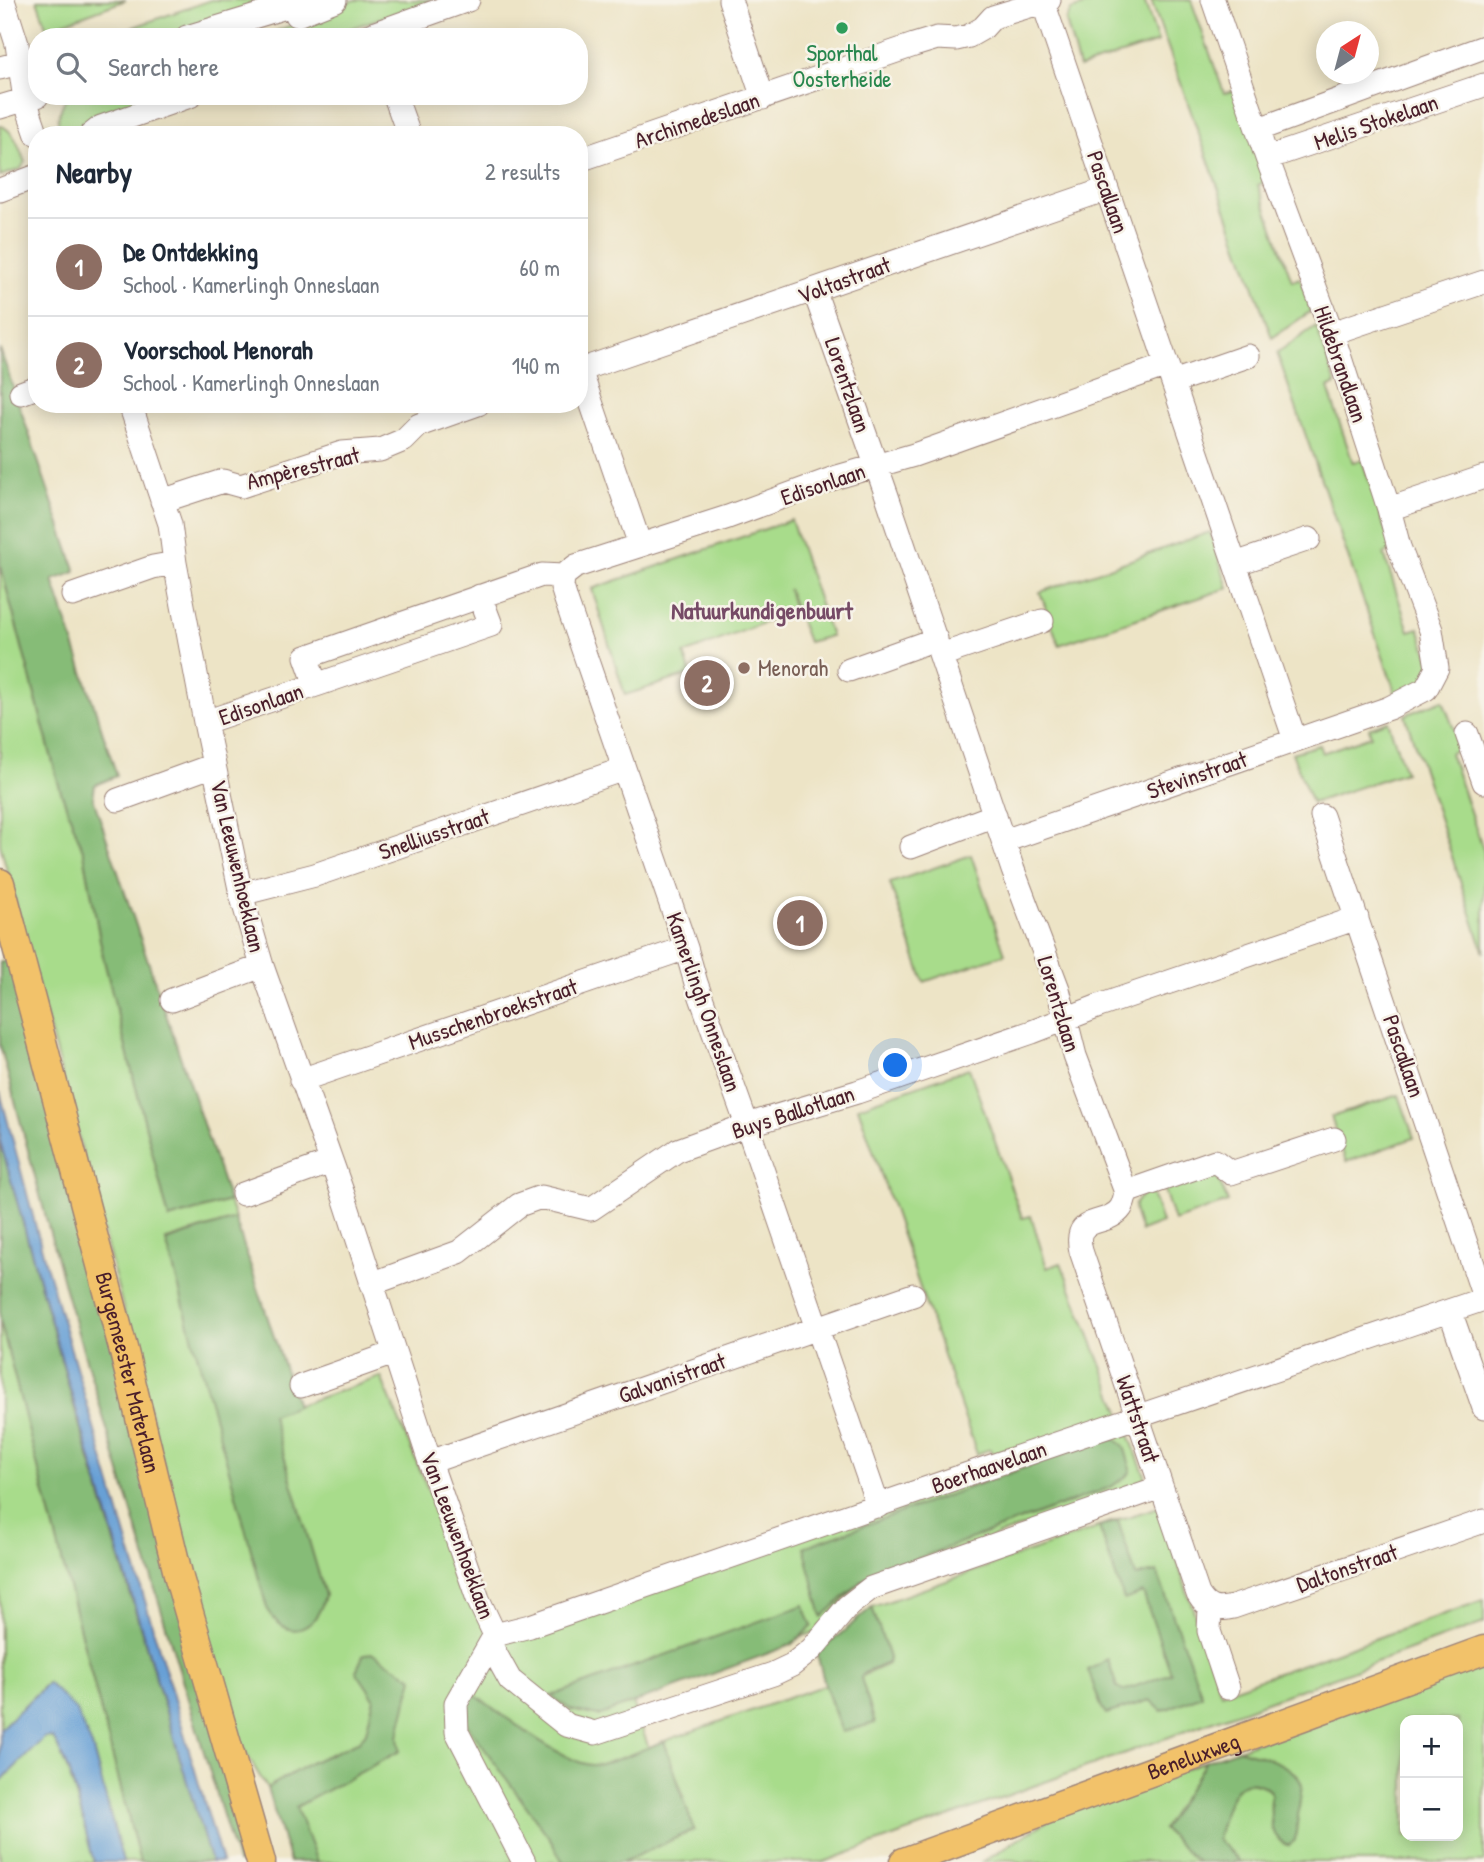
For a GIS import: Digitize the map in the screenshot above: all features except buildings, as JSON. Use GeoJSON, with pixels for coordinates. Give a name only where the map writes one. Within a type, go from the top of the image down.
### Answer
{"type":"FeatureCollection","features":[{"type":"Feature","properties":{"kind":"main road","name":"Burgemeester Materlaan"},"geometry":{"type":"LineString","coordinates":[[0,883],[123,1348],[179,1578],[261,1862]]}},
{"type":"Feature","properties":{"kind":"main road","name":"Beneluxweg"},"geometry":{"type":"LineString","coordinates":[[904,1862],[1484,1650]]}},
{"type":"Feature","properties":{"kind":"street"},"geometry":{"type":"LineString","coordinates":[[3,0],[28,89]]}},
{"type":"Feature","properties":{"kind":"street"},"geometry":{"type":"LineString","coordinates":[[217,28],[309,0]]}},
{"type":"Feature","properties":{"kind":"street"},"geometry":{"type":"LineString","coordinates":[[266,28],[335,0]]}},
{"type":"Feature","properties":{"kind":"street"},"geometry":{"type":"LineString","coordinates":[[393,28],[468,0]]}},
{"type":"Feature","properties":{"kind":"street"},"geometry":{"type":"LineString","coordinates":[[730,0],[763,97]]}},
{"type":"Feature","properties":{"kind":"street","name":"Hildebrandlaan"},"geometry":{"type":"LineString","coordinates":[[1213,0],[1267,158],[1332,333],[1399,547],[1431,630],[1437,668],[1426,689],[1389,708]]}},
{"type":"Feature","properties":{"kind":"street","name":"Archimedeslaan"},"geometry":{"type":"LineString","coordinates":[[588,157],[914,44],[937,38],[956,39],[969,36],[983,28],[988,8],[1046,1]]}},
{"type":"Feature","properties":{"kind":"street","name":"Pascallaan"},"geometry":{"type":"LineString","coordinates":[[1046,1],[1295,740]]}},
{"type":"Feature","properties":{"kind":"street","name":"Melis Stokelaan"},"geometry":{"type":"LineString","coordinates":[[1259,129],[1484,47]]}},
{"type":"Feature","properties":{"kind":"street","name":"Melis Stokelaan"},"geometry":{"type":"LineString","coordinates":[[1267,158],[1484,85]]}},
{"type":"Feature","properties":{"kind":"street"},"geometry":{"type":"LineString","coordinates":[[0,107],[28,99]]}},
{"type":"Feature","properties":{"kind":"street"},"geometry":{"type":"LineString","coordinates":[[32,105],[36,126]]}},
{"type":"Feature","properties":{"kind":"street"},"geometry":{"type":"LineString","coordinates":[[104,126],[164,105]]}},
{"type":"Feature","properties":{"kind":"street"},"geometry":{"type":"LineString","coordinates":[[399,105],[406,126]]}},
{"type":"Feature","properties":{"kind":"street"},"geometry":{"type":"LineString","coordinates":[[0,190],[28,179]]}},
{"type":"Feature","properties":{"kind":"street","name":"Voltastraat"},"geometry":{"type":"LineString","coordinates":[[588,366],[1107,188]]}},
{"type":"Feature","properties":{"kind":"street"},"geometry":{"type":"LineString","coordinates":[[1332,333],[1484,282]]}},
{"type":"Feature","properties":{"kind":"street","name":"Lorentzlaan"},"geometry":{"type":"LineString","coordinates":[[814,290],[1004,841],[1058,989],[1075,1056],[1126,1192]]}},
{"type":"Feature","properties":{"kind":"street"},"geometry":{"type":"LineString","coordinates":[[1170,374],[1248,356]]}},
{"type":"Feature","properties":{"kind":"street","name":"Edisonlaan"},"geometry":{"type":"LineString","coordinates":[[317,685],[306,657],[542,575],[563,576],[576,566],[876,466],[1170,374]]}},
{"type":"Feature","properties":{"kind":"street"},"geometry":{"type":"LineString","coordinates":[[588,392],[640,545]]}},
{"type":"Feature","properties":{"kind":"street","name":"Van Leeuwenhoeklaan"},"geometry":{"type":"LineString","coordinates":[[133,413],[170,524],[205,722],[241,894],[262,966],[492,1639],[456,1703],[457,1732],[524,1862]]}},
{"type":"Feature","properties":{"kind":"street","name":"Ampèrestraat"},"geometry":{"type":"LineString","coordinates":[[162,501],[223,481],[241,486],[342,453],[380,450],[404,440],[419,425],[453,413]]}},
{"type":"Feature","properties":{"kind":"street"},"geometry":{"type":"LineString","coordinates":[[1389,509],[1484,477]]}},
{"type":"Feature","properties":{"kind":"street"},"geometry":{"type":"LineString","coordinates":[[1235,564],[1309,539]]}},
{"type":"Feature","properties":{"kind":"street"},"geometry":{"type":"LineString","coordinates":[[73,595],[153,566],[175,563]]}},
{"type":"Feature","properties":{"kind":"street","name":"Kamerlingh Onneslaan"},"geometry":{"type":"LineString","coordinates":[[563,576],[562,587],[566,600],[696,984],[878,1506]]}},
{"type":"Feature","properties":{"kind":"street","name":"Edisonlaan"},"geometry":{"type":"LineString","coordinates":[[205,722],[491,625],[480,596]]}},
{"type":"Feature","properties":{"kind":"street"},"geometry":{"type":"LineString","coordinates":[[849,670],[1042,621]]}},
{"type":"Feature","properties":{"kind":"street","name":"Stevinstraat"},"geometry":{"type":"LineString","coordinates":[[1004,841],[1389,708]]}},
{"type":"Feature","properties":{"kind":"street"},"geometry":{"type":"LineString","coordinates":[[1467,734],[1484,782]]}},
{"type":"Feature","properties":{"kind":"street","name":"Van Leeuwenhoeklaan"},"geometry":{"type":"LineString","coordinates":[[118,800],[214,765]]}},
{"type":"Feature","properties":{"kind":"street","name":"Snelliusstraat"},"geometry":{"type":"LineString","coordinates":[[241,894],[315,875],[624,769]]}},
{"type":"Feature","properties":{"kind":"street"},"geometry":{"type":"LineString","coordinates":[[911,847],[995,815]]}},
{"type":"Feature","properties":{"kind":"street","name":"Pascallaan"},"geometry":{"type":"LineString","coordinates":[[1322,816],[1484,1298]]}},
{"type":"Feature","properties":{"kind":"street","name":"Buys Ballotlaan"},"geometry":{"type":"LineString","coordinates":[[371,1283],[459,1252],[519,1205],[541,1197],[591,1209],[678,1150],[747,1125],[857,1092],[1357,918]]}},
{"type":"Feature","properties":{"kind":"street","name":"Musschenbroekstraat"},"geometry":{"type":"LineString","coordinates":[[301,1080],[686,948]]}},
{"type":"Feature","properties":{"kind":"street","name":"Van Leeuwenhoeklaan"},"geometry":{"type":"LineString","coordinates":[[172,1000],[262,966]]}},
{"type":"Feature","properties":{"kind":"street"},"geometry":{"type":"LineString","coordinates":[[1126,1192],[1215,1161],[1231,1173],[1334,1139]]}},
{"type":"Feature","properties":{"kind":"street"},"geometry":{"type":"LineString","coordinates":[[243,1194],[331,1162]]}},
{"type":"Feature","properties":{"kind":"street","name":"Wattstraat"},"geometry":{"type":"LineString","coordinates":[[1126,1192],[1121,1208],[1089,1223],[1078,1240],[1198,1594],[1207,1606]]}},
{"type":"Feature","properties":{"kind":"street","name":"Galvanistraat"},"geometry":{"type":"LineString","coordinates":[[430,1462],[914,1295]]}},
{"type":"Feature","properties":{"kind":"street","name":"Boerhaavelaan"},"geometry":{"type":"LineString","coordinates":[[492,1639],[1484,1298]]}},
{"type":"Feature","properties":{"kind":"street"},"geometry":{"type":"LineString","coordinates":[[1450,1311],[1484,1408]]}},
{"type":"Feature","properties":{"kind":"street"},"geometry":{"type":"LineString","coordinates":[[301,1386],[394,1353]]}},
{"type":"Feature","properties":{"kind":"street"},"geometry":{"type":"LineString","coordinates":[[492,1639],[510,1680],[566,1725],[595,1733],[773,1674],[812,1649],[848,1606],[871,1588],[1161,1487]]}},
{"type":"Feature","properties":{"kind":"street","name":"Daltonstraat"},"geometry":{"type":"LineString","coordinates":[[1207,1606],[1221,1610],[1233,1607],[1484,1521]]}},
{"type":"Feature","properties":{"kind":"street"},"geometry":{"type":"LineString","coordinates":[[1207,1606],[1209,1631],[1228,1688]]}},
{"type":"Feature","properties":{"kind":"green space"},"geometry":{"type":"Polygon","coordinates":[[[37,0],[126,0],[50,28],[47,28],[37,0]]]}},
{"type":"Feature","properties":{"kind":"green space"},"geometry":{"type":"Polygon","coordinates":[[[211,0],[285,0],[208,28],[131,28],[211,0]]]}},
{"type":"Feature","properties":{"kind":"green space"},"geometry":{"type":"Polygon","coordinates":[[[354,0],[434,0],[352,28],[284,28],[354,0]]]}},
{"type":"Feature","properties":{"kind":"green space"},"geometry":{"type":"Polygon","coordinates":[[[1102,0],[1144,0],[1158,42],[1079,68],[1066,21],[1071,10],[1102,0]]]}},
{"type":"Feature","properties":{"kind":"green space"},"geometry":{"type":"Polygon","coordinates":[[[1151,0],[1191,0],[1224,93],[1237,90],[1267,181],[1258,185],[1292,281],[1300,278],[1311,311],[1272,338],[1151,0]]]}},
{"type":"Feature","properties":{"kind":"green space"},"geometry":{"type":"Polygon","coordinates":[[[63,105],[134,105],[90,126],[58,126],[63,105]]]}},
{"type":"Feature","properties":{"kind":"green space"},"geometry":{"type":"Polygon","coordinates":[[[0,125],[13,136],[25,162],[21,169],[0,176],[0,125]]]}},
{"type":"Feature","properties":{"kind":"green space"},"geometry":{"type":"Polygon","coordinates":[[[1316,326],[1336,384],[1328,388],[1353,463],[1362,460],[1392,550],[1384,554],[1409,631],[1419,628],[1435,676],[1398,700],[1277,353],[1316,326]]]}},
{"type":"Feature","properties":{"kind":"green space"},"geometry":{"type":"Polygon","coordinates":[[[0,349],[76,572],[53,580],[117,776],[95,785],[93,798],[229,1201],[169,1219],[103,956],[84,853],[60,789],[0,564],[0,349]]]}},
{"type":"Feature","properties":{"kind":"green space"},"geometry":{"type":"Polygon","coordinates":[[[791,520],[831,636],[808,642],[788,589],[794,611],[684,654],[691,674],[625,695],[592,589],[791,520]]]}},
{"type":"Feature","properties":{"kind":"green space"},"geometry":{"type":"Polygon","coordinates":[[[1210,532],[1228,588],[1059,645],[1040,592],[1210,532]]]}},
{"type":"Feature","properties":{"kind":"green space"},"geometry":{"type":"Polygon","coordinates":[[[0,564],[60,789],[84,853],[103,956],[169,1219],[229,1201],[235,1219],[166,1240],[271,1414],[381,1377],[491,1640],[994,1460],[990,1449],[977,1454],[858,1107],[969,1068],[1022,1218],[1031,1216],[1047,1268],[1061,1263],[1148,1483],[860,1583],[814,1633],[626,1682],[668,1804],[684,1798],[664,1741],[825,1685],[838,1722],[846,1683],[888,1664],[889,1658],[872,1607],[1095,1527],[1159,1507],[1221,1693],[1484,1600],[1484,1623],[824,1862],[317,1862],[295,1807],[302,1768],[267,1788],[233,1732],[0,844],[0,564]]]}},
{"type":"Feature","properties":{"kind":"green space"},"geometry":{"type":"Polygon","coordinates":[[[1443,700],[1461,748],[1450,753],[1484,852],[1484,953],[1405,715],[1443,700]]]}},
{"type":"Feature","properties":{"kind":"green space"},"geometry":{"type":"Polygon","coordinates":[[[1388,721],[1405,772],[1312,803],[1292,753],[1319,745],[1322,753],[1371,736],[1369,728],[1388,721]]]}},
{"type":"Feature","properties":{"kind":"green space"},"geometry":{"type":"Polygon","coordinates":[[[971,855],[1005,954],[924,982],[890,883],[971,855]]]}},
{"type":"Feature","properties":{"kind":"green space"},"geometry":{"type":"Polygon","coordinates":[[[10,961],[251,1862],[237,1862],[66,1293],[0,1045],[0,962],[10,961]]]}},
{"type":"Feature","properties":{"kind":"green space"},"geometry":{"type":"Polygon","coordinates":[[[1399,1095],[1414,1138],[1346,1162],[1331,1117],[1399,1095]]]}},
{"type":"Feature","properties":{"kind":"green space"},"geometry":{"type":"Polygon","coordinates":[[[0,1141],[77,1417],[211,1862],[140,1862],[0,1320],[0,1141]]]}},
{"type":"Feature","properties":{"kind":"green space"},"geometry":{"type":"Polygon","coordinates":[[[1204,1173],[1218,1178],[1228,1202],[1174,1221],[1163,1187],[1204,1173]]]}},
{"type":"Feature","properties":{"kind":"green space"},"geometry":{"type":"Polygon","coordinates":[[[1151,1191],[1162,1223],[1141,1231],[1134,1207],[1139,1198],[1151,1191]]]}},
{"type":"Feature","properties":{"kind":"green space"},"geometry":{"type":"Polygon","coordinates":[[[235,1219],[297,1406],[272,1415],[325,1595],[315,1617],[300,1629],[283,1627],[267,1608],[166,1241],[235,1219]]]}},
{"type":"Feature","properties":{"kind":"green space"},"geometry":{"type":"Polygon","coordinates":[[[0,1320],[140,1862],[123,1862],[92,1746],[47,1683],[0,1729],[0,1320]]]}},
{"type":"Feature","properties":{"kind":"green space"},"geometry":{"type":"Polygon","coordinates":[[[1115,1439],[1124,1446],[1131,1469],[1129,1474],[1111,1487],[865,1578],[822,1617],[804,1547],[1102,1440],[1115,1439]]]}},
{"type":"Feature","properties":{"kind":"green space"},"geometry":{"type":"Polygon","coordinates":[[[1118,1521],[1136,1576],[1157,1572],[1202,1695],[1162,1711],[1150,1700],[1106,1714],[1088,1670],[1108,1660],[1117,1687],[1123,1691],[1171,1673],[1143,1593],[1124,1600],[1099,1527],[1118,1521]]]}},
{"type":"Feature","properties":{"kind":"green space"},"geometry":{"type":"Polygon","coordinates":[[[804,1605],[812,1626],[791,1645],[598,1716],[571,1710],[551,1696],[804,1605]]]}},
{"type":"Feature","properties":{"kind":"green space"},"geometry":{"type":"Polygon","coordinates":[[[872,1607],[889,1658],[888,1663],[864,1673],[861,1678],[875,1723],[842,1732],[817,1654],[872,1607]]]}},
{"type":"Feature","properties":{"kind":"green space"},"geometry":{"type":"Polygon","coordinates":[[[373,1653],[413,1678],[398,1737],[400,1751],[296,1807],[317,1862],[290,1862],[267,1788],[312,1762],[360,1741],[366,1732],[374,1698],[356,1671],[364,1654],[373,1653]]]}},
{"type":"Feature","properties":{"kind":"green space"},"geometry":{"type":"Polygon","coordinates":[[[1484,1660],[1484,1862],[1240,1862],[1217,1839],[1229,1800],[1240,1785],[1248,1782],[1269,1790],[1272,1824],[1277,1837],[1289,1846],[1295,1840],[1298,1775],[1281,1765],[1238,1749],[1484,1660]]]}},
{"type":"Feature","properties":{"kind":"green space"},"geometry":{"type":"Polygon","coordinates":[[[468,1690],[547,1746],[580,1762],[592,1765],[607,1763],[664,1741],[694,1830],[623,1862],[563,1862],[548,1836],[455,1708],[468,1690]]]}},
{"type":"Feature","properties":{"kind":"green space"},"geometry":{"type":"Polygon","coordinates":[[[45,1737],[53,1738],[67,1768],[94,1862],[0,1862],[0,1782],[45,1737]]]}},
{"type":"Feature","properties":{"kind":"green space"},"geometry":{"type":"Polygon","coordinates":[[[1238,1749],[1283,1765],[1297,1776],[1302,1784],[1295,1840],[1289,1846],[1277,1837],[1272,1824],[1271,1793],[1264,1786],[1249,1782],[1241,1785],[1229,1800],[1217,1839],[1240,1862],[1197,1862],[1163,1829],[1206,1761],[1238,1749]]]}},
{"type":"Feature","properties":{"kind":"green space"},"geometry":{"type":"Polygon","coordinates":[[[1206,1761],[1163,1829],[1197,1862],[982,1862],[1057,1815],[1206,1761]]]}},
{"type":"Feature","properties":{"kind":"water"},"geometry":{"type":"Polygon","coordinates":[[[0,1092],[46,1265],[222,1862],[211,1862],[71,1392],[0,1141],[0,1092]]]}},
{"type":"Feature","properties":{"kind":"water"},"geometry":{"type":"Polygon","coordinates":[[[48,1683],[76,1710],[92,1746],[123,1862],[94,1862],[67,1767],[53,1738],[45,1737],[0,1782],[0,1729],[48,1683]]]}},
{"type":"Feature","properties":{"kind":"place","name":"Sporthal Oosterheide"},"geometry":{"type":"Point","coordinates":[842,28]}},
{"type":"Feature","properties":{"kind":"place","name":"Menorah"},"geometry":{"type":"Point","coordinates":[744,668]}},
{"type":"Feature","properties":{"kind":"place","name":"Voorschool Menorah"},"geometry":{"type":"Point","coordinates":[707,683]}},
{"type":"Feature","properties":{"kind":"place","name":"De Ontdekking"},"geometry":{"type":"Point","coordinates":[800,923]}},
{"type":"Feature","properties":{"kind":"district","name":"Natuurkundigenbuurt"},"geometry":{"type":"Point","coordinates":[762,611]}}]}
